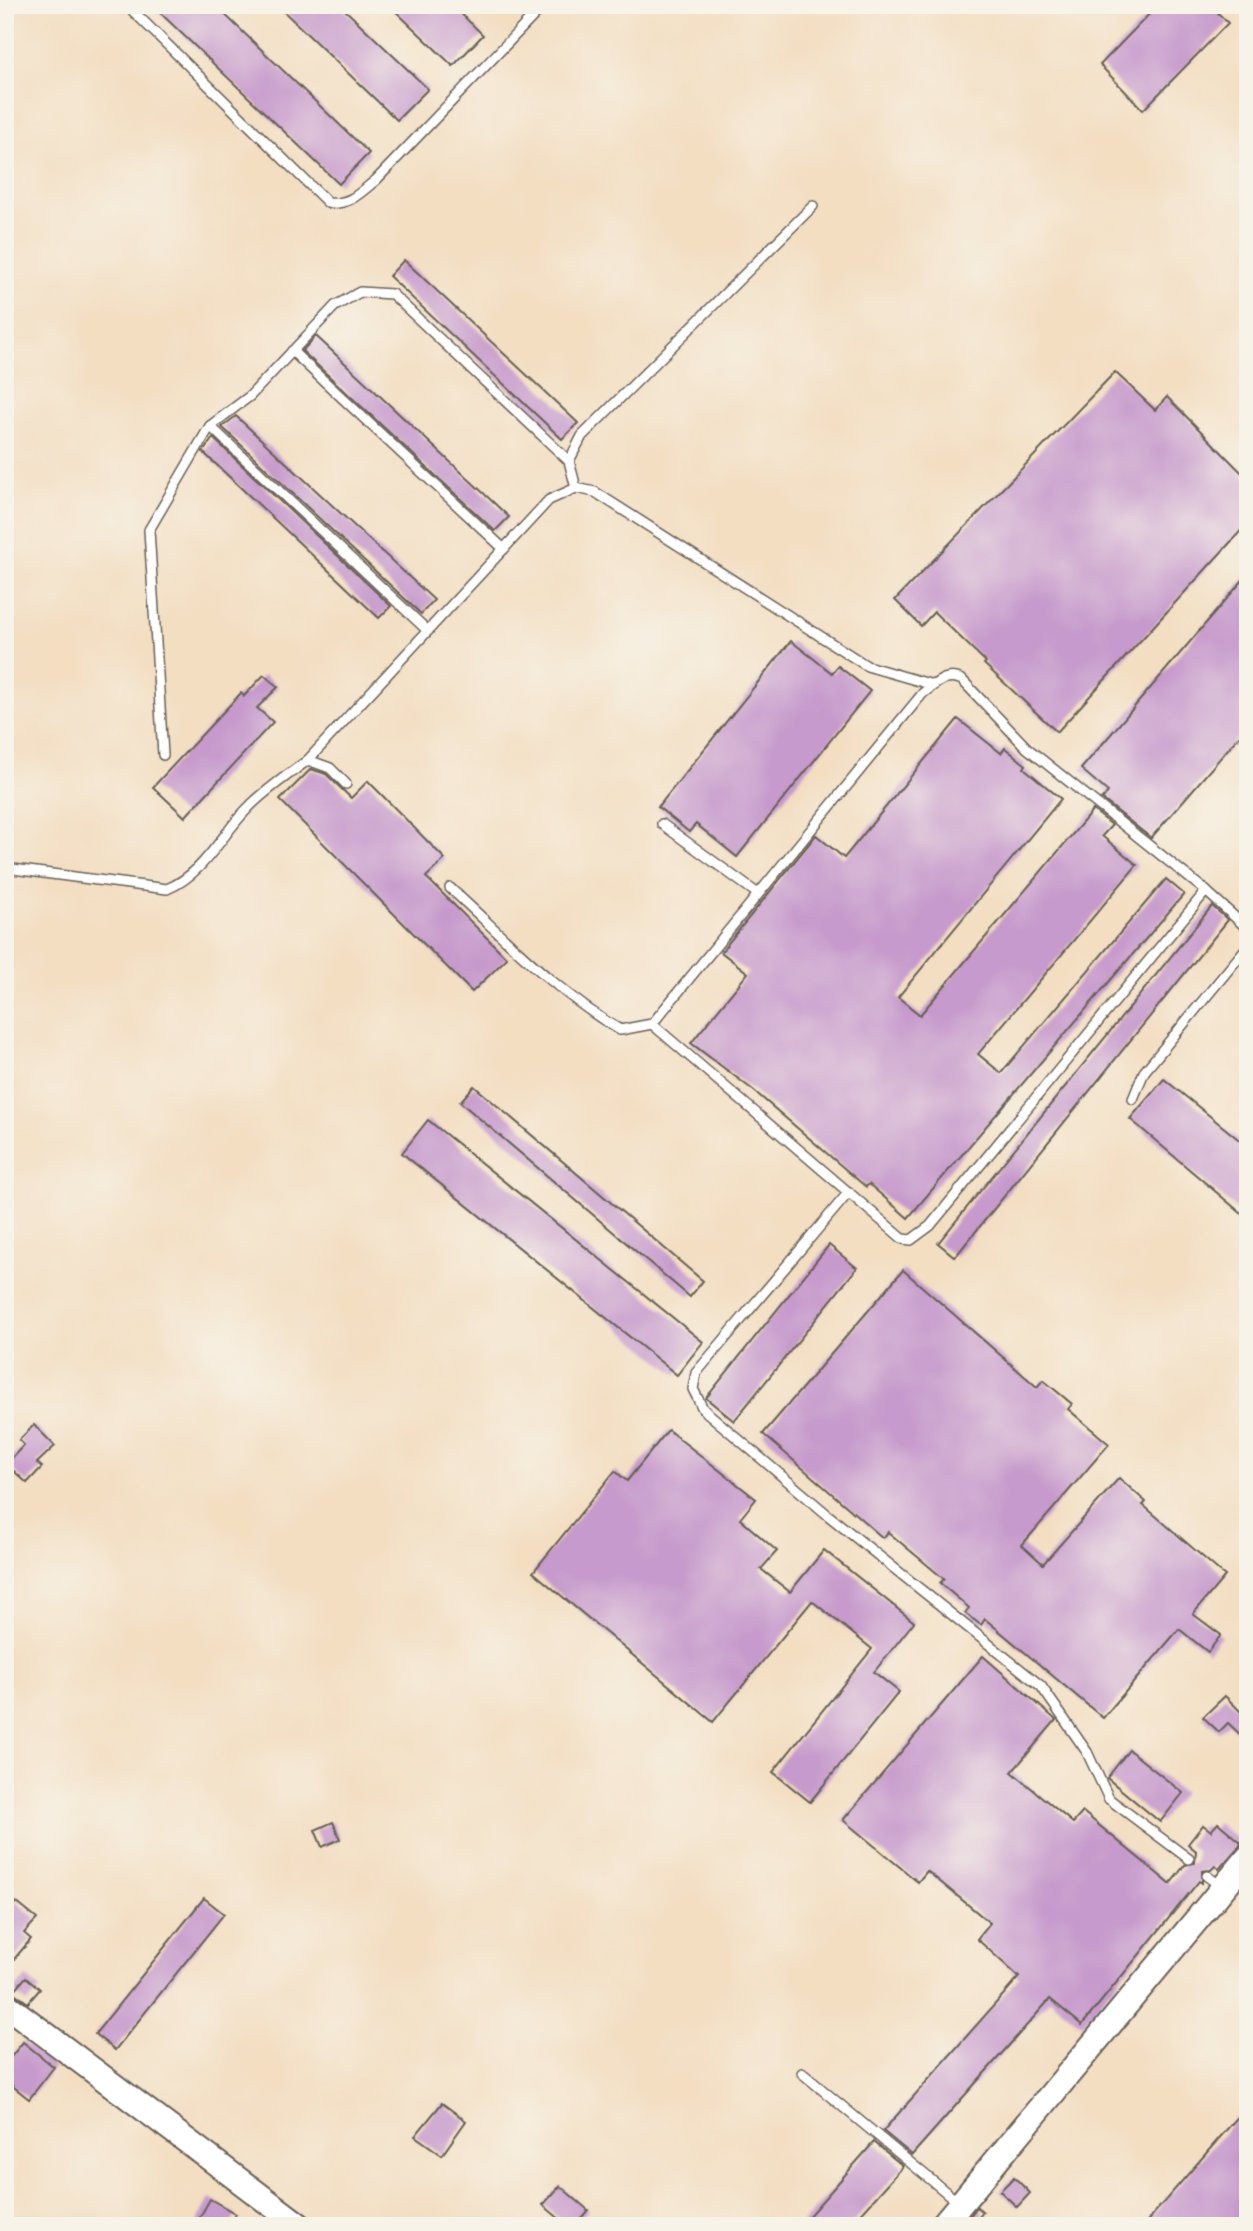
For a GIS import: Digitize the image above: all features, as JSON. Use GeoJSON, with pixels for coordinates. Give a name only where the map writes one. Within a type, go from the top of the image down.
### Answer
{"type":"FeatureCollection","features":[{"type":"Feature","properties":{"kind":"street"},"geometry":{"type":"LineString","coordinates":[[942,2226],[1215,1882],[1248,1858]]}},
{"type":"Feature","properties":{"kind":"street"},"geometry":{"type":"LineString","coordinates":[[5,2004],[300,2226]]}},
{"type":"Feature","properties":{"kind":"lane"},"geometry":{"type":"LineString","coordinates":[[127,5],[328,204],[349,202],[376,180],[544,5]]}},
{"type":"Feature","properties":{"kind":"lane"},"geometry":{"type":"LineString","coordinates":[[569,461],[582,436],[813,206]]}},
{"type":"Feature","properties":{"kind":"lane"},"geometry":{"type":"LineString","coordinates":[[163,755],[149,530],[210,426],[250,396],[335,306],[360,292],[393,294],[569,461],[576,488]]}},
{"type":"Feature","properties":{"kind":"lane"},"geometry":{"type":"LineString","coordinates":[[292,351],[504,549]]}},
{"type":"Feature","properties":{"kind":"lane"},"geometry":{"type":"LineString","coordinates":[[210,426],[428,631]]}},
{"type":"Feature","properties":{"kind":"lane"},"geometry":{"type":"LineString","coordinates":[[5,868],[167,889],[183,882],[200,867],[249,806],[308,760],[550,500],[576,488],[595,492],[867,666],[933,685]]}},
{"type":"Feature","properties":{"kind":"lane"},"geometry":{"type":"LineString","coordinates":[[450,888],[531,963],[600,1018],[620,1030],[652,1024],[923,693],[941,679],[954,676],[962,680],[1027,748],[1206,891],[1248,929]]}},
{"type":"Feature","properties":{"kind":"lane"},"geometry":{"type":"LineString","coordinates":[[308,760],[330,768],[346,784]]}},
{"type":"Feature","properties":{"kind":"lane"},"geometry":{"type":"LineString","coordinates":[[662,824],[758,894]]}},
{"type":"Feature","properties":{"kind":"lane"},"geometry":{"type":"LineString","coordinates":[[652,1024],[903,1239],[919,1237],[1206,891]]}},
{"type":"Feature","properties":{"kind":"lane"},"geometry":{"type":"LineString","coordinates":[[1133,1099],[1144,1072],[1248,946]]}},
{"type":"Feature","properties":{"kind":"lane"},"geometry":{"type":"LineString","coordinates":[[849,1192],[696,1373],[693,1389],[697,1400],[727,1432],[818,1508],[1041,1686],[1087,1752],[1109,1799],[1189,1859]]}},
{"type":"Feature","properties":{"kind":"lane"},"geometry":{"type":"LineString","coordinates":[[802,2073],[960,2204]]}},
{"type":"Feature","properties":{"kind":"building"},"geometry":{"type":"Polygon","coordinates":[[[152,5],[215,5],[369,153],[339,184],[152,5]]]}},
{"type":"Feature","properties":{"kind":"building"},"geometry":{"type":"Polygon","coordinates":[[[277,5],[340,5],[428,89],[397,120],[277,5]]]}},
{"type":"Feature","properties":{"kind":"building"},"geometry":{"type":"Polygon","coordinates":[[[389,5],[452,5],[483,35],[453,66],[389,5]]]}},
{"type":"Feature","properties":{"kind":"building"},"geometry":{"type":"Polygon","coordinates":[[[1158,5],[1210,5],[1228,23],[1143,110],[1100,65],[1158,5]]]}},
{"type":"Feature","properties":{"kind":"building"},"geometry":{"type":"Polygon","coordinates":[[[404,260],[578,423],[562,439],[389,276],[404,260]]]}},
{"type":"Feature","properties":{"kind":"building"},"geometry":{"type":"Polygon","coordinates":[[[316,336],[509,517],[495,531],[302,351],[316,336]]]}},
{"type":"Feature","properties":{"kind":"building"},"geometry":{"type":"Polygon","coordinates":[[[1115,372],[1155,410],[1167,397],[1248,479],[1248,523],[1057,732],[984,664],[986,662],[934,612],[921,626],[895,600],[1115,372]]]}},
{"type":"Feature","properties":{"kind":"building"},"geometry":{"type":"Polygon","coordinates":[[[236,416],[434,600],[421,614],[222,427],[236,416]]]}},
{"type":"Feature","properties":{"kind":"building"},"geometry":{"type":"Polygon","coordinates":[[[213,438],[391,606],[379,618],[203,452],[213,438]]]}},
{"type":"Feature","properties":{"kind":"building"},"geometry":{"type":"Polygon","coordinates":[[[1248,574],[1248,726],[1151,838],[1102,799],[1108,792],[1081,769],[1248,574]]]}},
{"type":"Feature","properties":{"kind":"building"},"geometry":{"type":"Polygon","coordinates":[[[791,641],[832,673],[838,666],[870,691],[737,857],[696,824],[689,832],[658,807],[791,641]]]}},
{"type":"Feature","properties":{"kind":"building"},"geometry":{"type":"Polygon","coordinates":[[[264,675],[278,687],[257,708],[273,722],[185,817],[153,787],[241,693],[244,696],[264,675]]]}},
{"type":"Feature","properties":{"kind":"building"},"geometry":{"type":"Polygon","coordinates":[[[958,719],[1001,753],[1005,748],[1061,799],[898,997],[920,1015],[1093,810],[1112,825],[1102,836],[1137,865],[978,1054],[1001,1073],[1166,879],[1184,894],[908,1218],[869,1184],[866,1187],[753,1090],[691,1043],[748,973],[721,952],[816,835],[844,858],[958,719]]]}},
{"type":"Feature","properties":{"kind":"building"},"geometry":{"type":"Polygon","coordinates":[[[311,769],[326,774],[351,798],[368,781],[445,859],[426,877],[507,958],[472,992],[280,800],[311,769]]]}},
{"type":"Feature","properties":{"kind":"building"},"geometry":{"type":"Polygon","coordinates":[[[1212,906],[1228,920],[955,1257],[938,1243],[1212,906]]]}},
{"type":"Feature","properties":{"kind":"building"},"geometry":{"type":"Polygon","coordinates":[[[1164,1079],[1248,1147],[1248,1219],[1130,1119],[1164,1079]]]}},
{"type":"Feature","properties":{"kind":"building"},"geometry":{"type":"Polygon","coordinates":[[[474,1086],[703,1281],[690,1297],[460,1102],[474,1086]]]}},
{"type":"Feature","properties":{"kind":"building"},"geometry":{"type":"Polygon","coordinates":[[[428,1120],[703,1342],[677,1375],[402,1153],[428,1120]]]}},
{"type":"Feature","properties":{"kind":"building"},"geometry":{"type":"Polygon","coordinates":[[[829,1245],[857,1268],[734,1421],[706,1398],[829,1245]]]}},
{"type":"Feature","properties":{"kind":"building"},"geometry":{"type":"Polygon","coordinates":[[[903,1270],[1037,1387],[1043,1380],[1072,1404],[1068,1409],[1109,1444],[1022,1545],[1043,1564],[1119,1478],[1146,1502],[1143,1505],[1225,1576],[1193,1614],[1221,1635],[1208,1652],[1179,1629],[1103,1718],[985,1619],[981,1625],[965,1613],[969,1608],[940,1583],[944,1579],[888,1532],[883,1538],[763,1434],[903,1270]]]}},
{"type":"Feature","properties":{"kind":"building"},"geometry":{"type":"Polygon","coordinates":[[[34,1425],[55,1446],[37,1463],[42,1467],[27,1483],[6,1464],[24,1445],[19,1440],[34,1425]]]}},
{"type":"Feature","properties":{"kind":"building"},"geometry":{"type":"Polygon","coordinates":[[[668,1430],[756,1499],[740,1519],[777,1551],[761,1569],[790,1592],[824,1550],[914,1622],[874,1672],[899,1692],[810,1802],[773,1772],[872,1649],[812,1601],[713,1722],[533,1572],[615,1471],[627,1481],[668,1430]]]}},
{"type":"Feature","properties":{"kind":"building"},"geometry":{"type":"Polygon","coordinates":[[[983,1656],[1056,1720],[1012,1772],[1073,1823],[1083,1812],[1170,1884],[1185,1865],[1195,1863],[1196,1851],[1188,1844],[1203,1825],[1211,1831],[1218,1823],[1242,1843],[1219,1869],[1215,1866],[1211,1870],[1202,1871],[1202,1883],[1199,1881],[1082,2025],[1050,1999],[912,2155],[883,2131],[1019,1977],[977,1939],[990,1923],[927,1871],[918,1882],[843,1820],[983,1656]]]}},
{"type":"Feature","properties":{"kind":"building"},"geometry":{"type":"Polygon","coordinates":[[[1225,1696],[1248,1719],[1248,1742],[1228,1723],[1219,1732],[1203,1717],[1225,1696]]]}},
{"type":"Feature","properties":{"kind":"building"},"geometry":{"type":"Polygon","coordinates":[[[1129,1750],[1183,1793],[1160,1822],[1107,1778],[1129,1750]]]}},
{"type":"Feature","properties":{"kind":"building"},"geometry":{"type":"Polygon","coordinates":[[[333,1822],[340,1839],[322,1847],[315,1830],[333,1822]]]}},
{"type":"Feature","properties":{"kind":"building"},"geometry":{"type":"Polygon","coordinates":[[[204,1898],[224,1914],[115,2050],[95,2034],[204,1898]]]}},
{"type":"Feature","properties":{"kind":"building"},"geometry":{"type":"Polygon","coordinates":[[[16,1902],[37,1919],[24,1933],[31,1939],[5,1970],[5,1915],[16,1902]]]}},
{"type":"Feature","properties":{"kind":"building"},"geometry":{"type":"Polygon","coordinates":[[[26,1977],[40,1989],[28,2003],[13,1992],[26,1977]]]}},
{"type":"Feature","properties":{"kind":"building"},"geometry":{"type":"Polygon","coordinates":[[[23,2042],[54,2067],[29,2099],[5,2080],[5,2064],[23,2042]]]}},
{"type":"Feature","properties":{"kind":"building"},"geometry":{"type":"Polygon","coordinates":[[[442,2103],[466,2121],[442,2155],[415,2136],[442,2103]]]}},
{"type":"Feature","properties":{"kind":"building"},"geometry":{"type":"Polygon","coordinates":[[[1248,2105],[1248,2226],[1143,2226],[1248,2105]]]}},
{"type":"Feature","properties":{"kind":"building"},"geometry":{"type":"Polygon","coordinates":[[[874,2142],[903,2166],[900,2170],[850,2226],[800,2226],[874,2142]]]}},
{"type":"Feature","properties":{"kind":"building"},"geometry":{"type":"Polygon","coordinates":[[[1014,2177],[1030,2193],[1017,2207],[1000,2191],[1014,2177]]]}},
{"type":"Feature","properties":{"kind":"building"},"geometry":{"type":"Polygon","coordinates":[[[560,2186],[588,2210],[574,2226],[568,2226],[543,2205],[560,2186]]]}},
{"type":"Feature","properties":{"kind":"building"},"geometry":{"type":"Polygon","coordinates":[[[210,2199],[236,2214],[230,2226],[195,2226],[210,2199]]]}},
{"type":"Feature","properties":{"kind":"building"},"geometry":{"type":"Polygon","coordinates":[[[977,2207],[983,2212],[972,2226],[962,2226],[977,2207]]]}}]}
